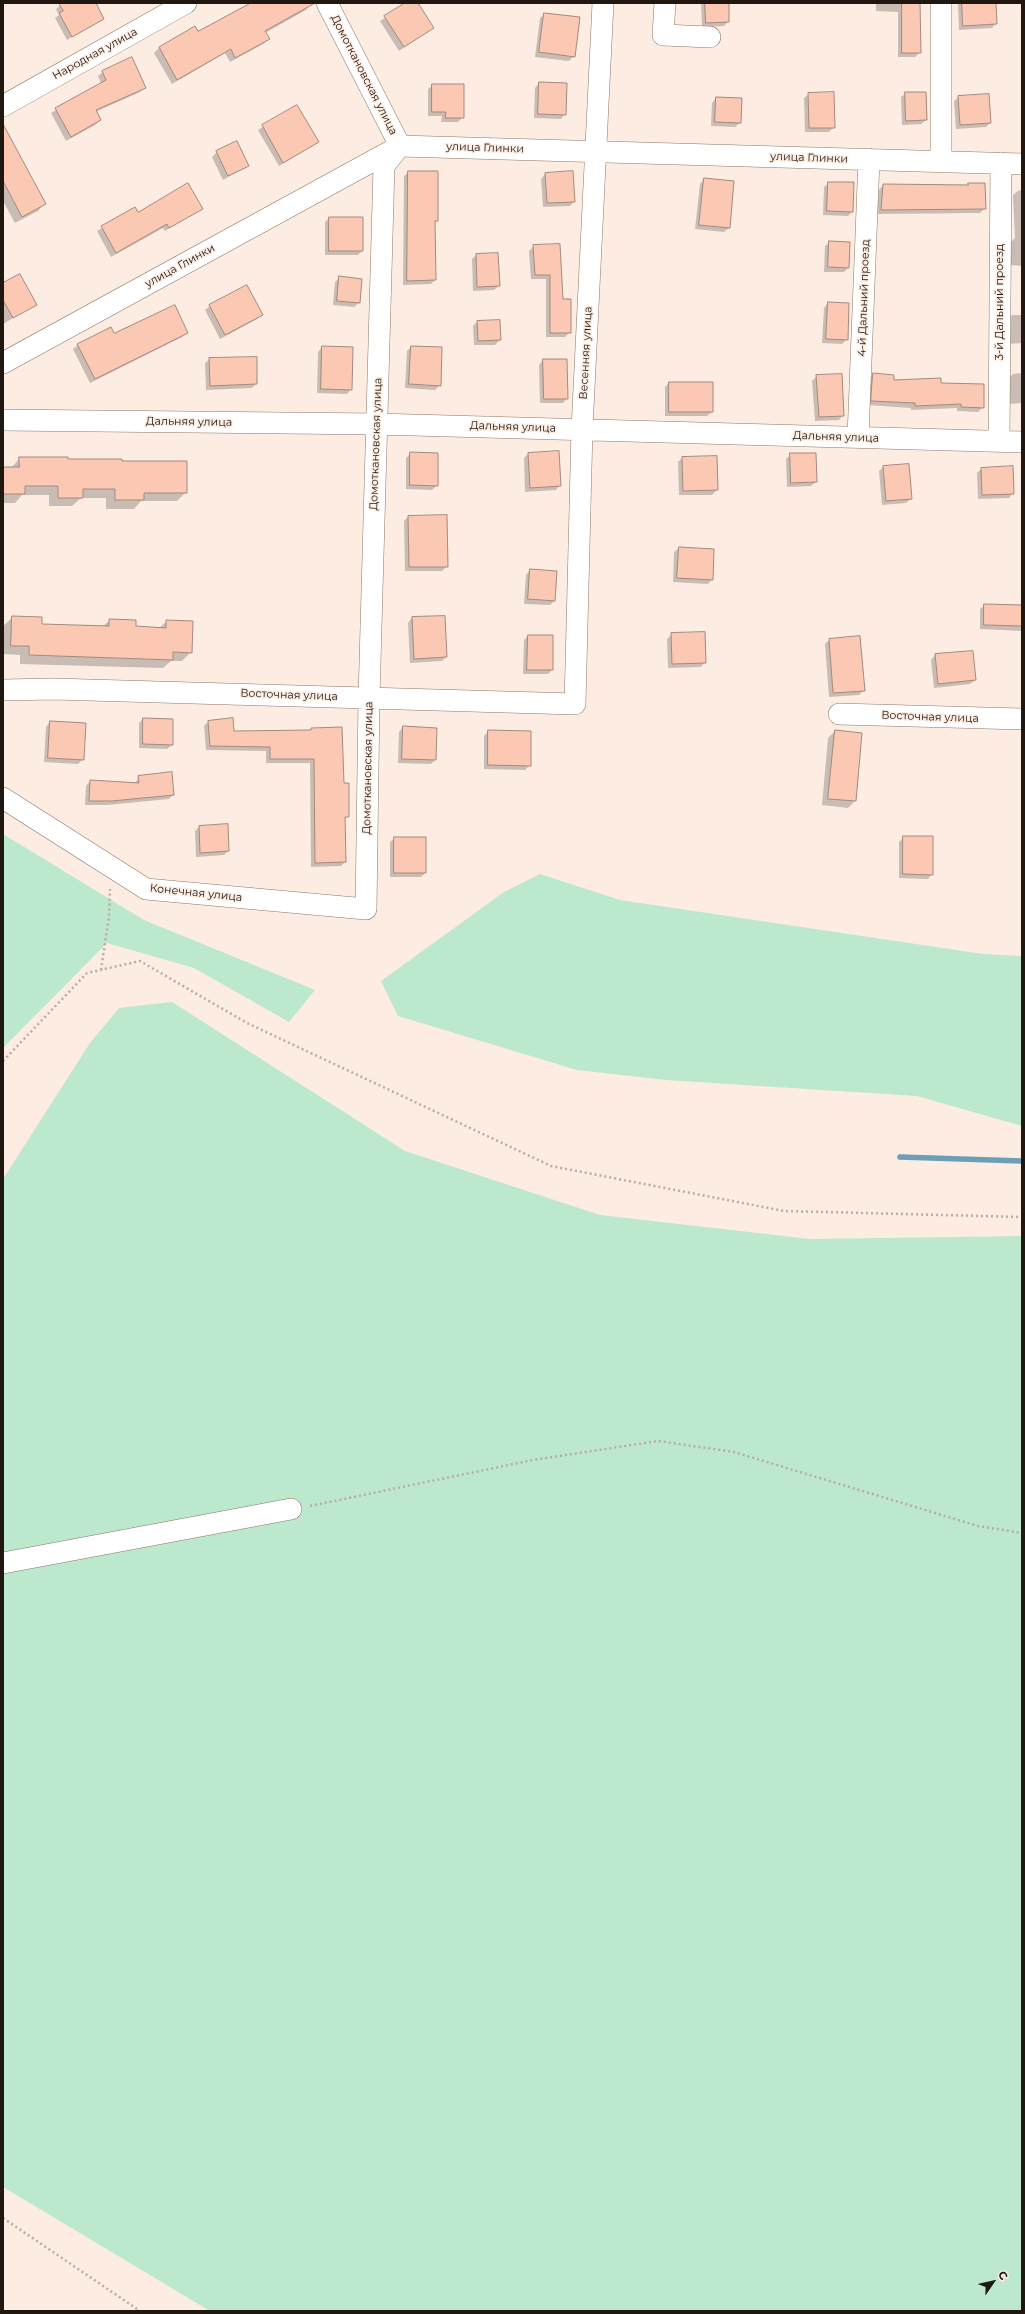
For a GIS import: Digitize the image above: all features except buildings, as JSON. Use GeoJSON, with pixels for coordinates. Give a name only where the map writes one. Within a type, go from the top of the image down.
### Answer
{"type":"FeatureCollection","features":[{"type":"Feature","properties":{"kind":"street","name":"Народная улица"},"geometry":{"type":"LineString","coordinates":[[3,106],[186,3]]}},
{"type":"Feature","properties":{"kind":"street","name":"Домоткановская улица"},"geometry":{"type":"LineString","coordinates":[[327,3],[400,146],[384,166],[369,698],[366,909]]}},
{"type":"Feature","properties":{"kind":"street","name":"Весенняя улица"},"geometry":{"type":"LineString","coordinates":[[575,704],[582,429],[603,3]]}},
{"type":"Feature","properties":{"kind":"street"},"geometry":{"type":"LineString","coordinates":[[664,3],[663,35],[710,37]]}},
{"type":"Feature","properties":{"kind":"street"},"geometry":{"type":"LineString","coordinates":[[941,3],[941,162]]}},
{"type":"Feature","properties":{"kind":"street","name":"улица Глинки"},"geometry":{"type":"LineString","coordinates":[[3,363],[400,146],[1022,164]]}},
{"type":"Feature","properties":{"kind":"street","name":"4-й Дальний проезд"},"geometry":{"type":"LineString","coordinates":[[858,437],[870,159]]}},
{"type":"Feature","properties":{"kind":"street","name":"3-й Дальний проезд"},"geometry":{"type":"LineString","coordinates":[[999,441],[1001,163]]}},
{"type":"Feature","properties":{"kind":"street","name":"Дальняя улица"},"geometry":{"type":"LineString","coordinates":[[3,420],[377,424],[1022,442]]}},
{"type":"Feature","properties":{"kind":"street","name":"Восточная улица"},"geometry":{"type":"LineString","coordinates":[[3,690],[54,689],[575,704]]}},
{"type":"Feature","properties":{"kind":"street","name":"Восточная улица"},"geometry":{"type":"LineString","coordinates":[[839,714],[1022,719]]}},
{"type":"Feature","properties":{"kind":"street","name":"Конечная улица"},"geometry":{"type":"LineString","coordinates":[[3,798],[146,889],[366,909]]}},
{"type":"Feature","properties":{"kind":"street"},"geometry":{"type":"LineString","coordinates":[[3,1563],[292,1509]]}},
{"type":"Feature","properties":{"kind":"path"},"geometry":{"type":"LineString","coordinates":[[101,970],[109,916],[110,888]]}},
{"type":"Feature","properties":{"kind":"path"},"geometry":{"type":"LineString","coordinates":[[3,1061],[87,973],[140,961],[247,1023],[551,1166],[784,1211],[1022,1217]]}},
{"type":"Feature","properties":{"kind":"path"},"geometry":{"type":"LineString","coordinates":[[292,1509],[533,1460],[658,1441],[734,1452],[978,1526],[1022,1532]]}},
{"type":"Feature","properties":{"kind":"path"},"geometry":{"type":"LineString","coordinates":[[3,2218],[140,2311]]}},
{"type":"Feature","properties":{"kind":"green space"},"geometry":{"type":"Polygon","coordinates":[[[3,834],[144,920],[315,990],[289,1022],[194,968],[107,943],[3,1048],[3,834]]]}},
{"type":"Feature","properties":{"kind":"green space"},"geometry":{"type":"Polygon","coordinates":[[[540,874],[620,900],[983,954],[1022,956],[1022,1126],[917,1096],[666,1080],[577,1070],[398,1016],[381,981],[504,892],[540,874]]]}},
{"type":"Feature","properties":{"kind":"green space"},"geometry":{"type":"Polygon","coordinates":[[[172,1002],[405,1151],[600,1215],[810,1239],[1022,1236],[1022,2311],[210,2311],[3,2187],[3,1179],[90,1043],[119,1008],[172,1002]]]}},
{"type":"Feature","properties":{"kind":"waterway"},"geometry":{"type":"LineString","coordinates":[[900,1157],[1022,1161]]}}]}
